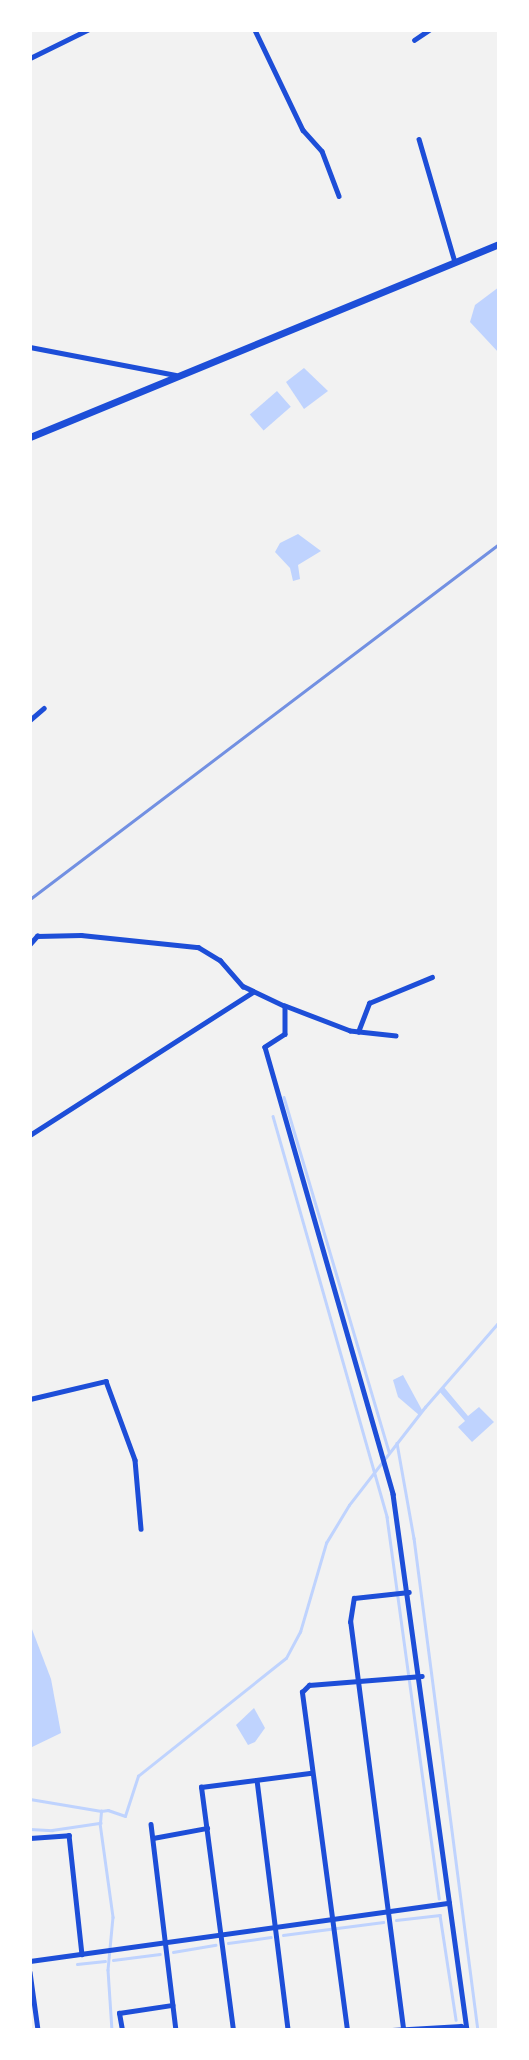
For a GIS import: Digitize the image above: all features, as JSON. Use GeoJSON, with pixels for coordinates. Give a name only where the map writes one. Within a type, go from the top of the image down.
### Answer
{"type":"FeatureCollection","features":[{"type":"Feature","properties":{"kind":"highway"},"geometry":{"type":"LineString","coordinates":[[30,437],[175,375],[499,244]]}},
{"type":"Feature","properties":{"kind":"street"},"geometry":{"type":"LineString","coordinates":[[30,58],[87,30]]}},
{"type":"Feature","properties":{"kind":"street"},"geometry":{"type":"LineString","coordinates":[[255,30],[303,130],[322,152],[339,195]]}},
{"type":"Feature","properties":{"kind":"street"},"geometry":{"type":"LineString","coordinates":[[414,40],[429,30]]}},
{"type":"Feature","properties":{"kind":"street"},"geometry":{"type":"LineString","coordinates":[[419,139],[455,264]]}},
{"type":"Feature","properties":{"kind":"street"},"geometry":{"type":"LineString","coordinates":[[30,347],[175,375]]}},
{"type":"Feature","properties":{"kind":"street"},"geometry":{"type":"LineString","coordinates":[[30,720],[44,708]]}},
{"type":"Feature","properties":{"kind":"street"},"geometry":{"type":"LineString","coordinates":[[30,944],[37,936],[80,935],[198,947],[254,991],[285,1006],[358,1032],[396,1036]]}},
{"type":"Feature","properties":{"kind":"street"},"geometry":{"type":"LineString","coordinates":[[358,1032],[369,1003],[432,976]]}},
{"type":"Feature","properties":{"kind":"street"},"geometry":{"type":"LineString","coordinates":[[30,1135],[254,991]]}},
{"type":"Feature","properties":{"kind":"street"},"geometry":{"type":"LineString","coordinates":[[285,1006],[285,1034],[265,1047],[378,1446],[387,1468],[422,1676],[466,2030]]}},
{"type":"Feature","properties":{"kind":"street"},"geometry":{"type":"LineString","coordinates":[[30,1399],[106,1381],[135,1460],[141,1528]]}},
{"type":"Feature","properties":{"kind":"street"},"geometry":{"type":"LineString","coordinates":[[403,2028],[356,1682],[350,1603],[365,1595],[409,1592]]}},
{"type":"Feature","properties":{"kind":"street"},"geometry":{"type":"LineString","coordinates":[[347,2030],[302,1692],[309,1685],[422,1676]]}},
{"type":"Feature","properties":{"kind":"street"},"geometry":{"type":"LineString","coordinates":[[233,2030],[201,1787],[311,1773]]}},
{"type":"Feature","properties":{"kind":"street"},"geometry":{"type":"LineString","coordinates":[[257,1780],[288,2030]]}},
{"type":"Feature","properties":{"kind":"street"},"geometry":{"type":"LineString","coordinates":[[151,1824],[176,2030]]}},
{"type":"Feature","properties":{"kind":"street"},"geometry":{"type":"LineString","coordinates":[[153,1838],[207,1828]]}},
{"type":"Feature","properties":{"kind":"street"},"geometry":{"type":"LineString","coordinates":[[30,1838],[69,1835],[82,1954]]}},
{"type":"Feature","properties":{"kind":"street"},"geometry":{"type":"LineString","coordinates":[[30,1961],[220,1934],[332,1922],[449,1903]]}},
{"type":"Feature","properties":{"kind":"street"},"geometry":{"type":"LineString","coordinates":[[30,1972],[38,2030]]}},
{"type":"Feature","properties":{"kind":"street"},"geometry":{"type":"LineString","coordinates":[[122,2030],[119,2013],[172,2005]]}},
{"type":"Feature","properties":{"kind":"street"},"geometry":{"type":"LineString","coordinates":[[392,2030],[461,2026],[466,2030]]}},
{"type":"Feature","properties":{"kind":"water"},"geometry":{"type":"Polygon","coordinates":[[[499,287],[499,353],[470,322],[475,305],[499,287]]]}},
{"type":"Feature","properties":{"kind":"water"},"geometry":{"type":"Polygon","coordinates":[[[304,368],[328,391],[304,409],[286,382],[304,368]]]}},
{"type":"Feature","properties":{"kind":"water"},"geometry":{"type":"Polygon","coordinates":[[[277,391],[291,407],[264,430],[250,415],[277,391]]]}},
{"type":"Feature","properties":{"kind":"water"},"geometry":{"type":"Polygon","coordinates":[[[298,534],[321,551],[298,565],[300,579],[293,581],[290,568],[275,552],[280,543],[298,534]]]}},
{"type":"Feature","properties":{"kind":"water"},"geometry":{"type":"Polygon","coordinates":[[[403,1375],[422,1410],[419,1415],[398,1397],[393,1380],[403,1375]]]}},
{"type":"Feature","properties":{"kind":"water"},"geometry":{"type":"Polygon","coordinates":[[[443,1386],[468,1416],[479,1407],[494,1422],[472,1442],[458,1427],[465,1421],[439,1391],[443,1386]]]}},
{"type":"Feature","properties":{"kind":"water"},"geometry":{"type":"Polygon","coordinates":[[[30,1624],[51,1679],[61,1733],[30,1748],[30,1624]]]}},
{"type":"Feature","properties":{"kind":"water"},"geometry":{"type":"Polygon","coordinates":[[[254,1708],[265,1728],[255,1742],[248,1745],[236,1725],[254,1708]]]}},
{"type":"Feature","properties":{"kind":"waterway"},"geometry":{"type":"LineString","coordinates":[[284,1097],[389,1452]]}},
{"type":"Feature","properties":{"kind":"waterway"},"geometry":{"type":"LineString","coordinates":[[273,1116],[387,1517],[439,1898]]}},
{"type":"Feature","properties":{"kind":"waterway"},"geometry":{"type":"LineString","coordinates":[[30,1829],[52,1830],[100,1823],[101,1811],[108,1810],[125,1816],[138,1776],[286,1658],[300,1632],[326,1543],[349,1505],[425,1407],[499,1322]]}},
{"type":"Feature","properties":{"kind":"waterway"},"geometry":{"type":"LineString","coordinates":[[397,1443],[414,1538],[478,2030]]}},
{"type":"Feature","properties":{"kind":"waterway"},"geometry":{"type":"LineString","coordinates":[[30,1799],[101,1811]]}},
{"type":"Feature","properties":{"kind":"waterway"},"geometry":{"type":"LineString","coordinates":[[100,1823],[113,1917],[108,1970],[112,2030]]}},
{"type":"Feature","properties":{"kind":"waterway"},"geometry":{"type":"LineString","coordinates":[[396,1920],[440,1915],[456,2020]]}},
{"type":"Feature","properties":{"kind":"waterway"},"geometry":{"type":"LineString","coordinates":[[283,1935],[383,1922]]}},
{"type":"Feature","properties":{"kind":"waterway"},"geometry":{"type":"LineString","coordinates":[[228,1943],[271,1937]]}},
{"type":"Feature","properties":{"kind":"waterway"},"geometry":{"type":"LineString","coordinates":[[173,1952],[215,1945]]}},
{"type":"Feature","properties":{"kind":"waterway"},"geometry":{"type":"LineString","coordinates":[[113,1960],[160,1954]]}},
{"type":"Feature","properties":{"kind":"waterway"},"geometry":{"type":"LineString","coordinates":[[77,1964],[105,1961]]}},
{"type":"Feature","properties":{"kind":"railway"},"geometry":{"type":"LineString","coordinates":[[30,899],[499,544]]}}]}
